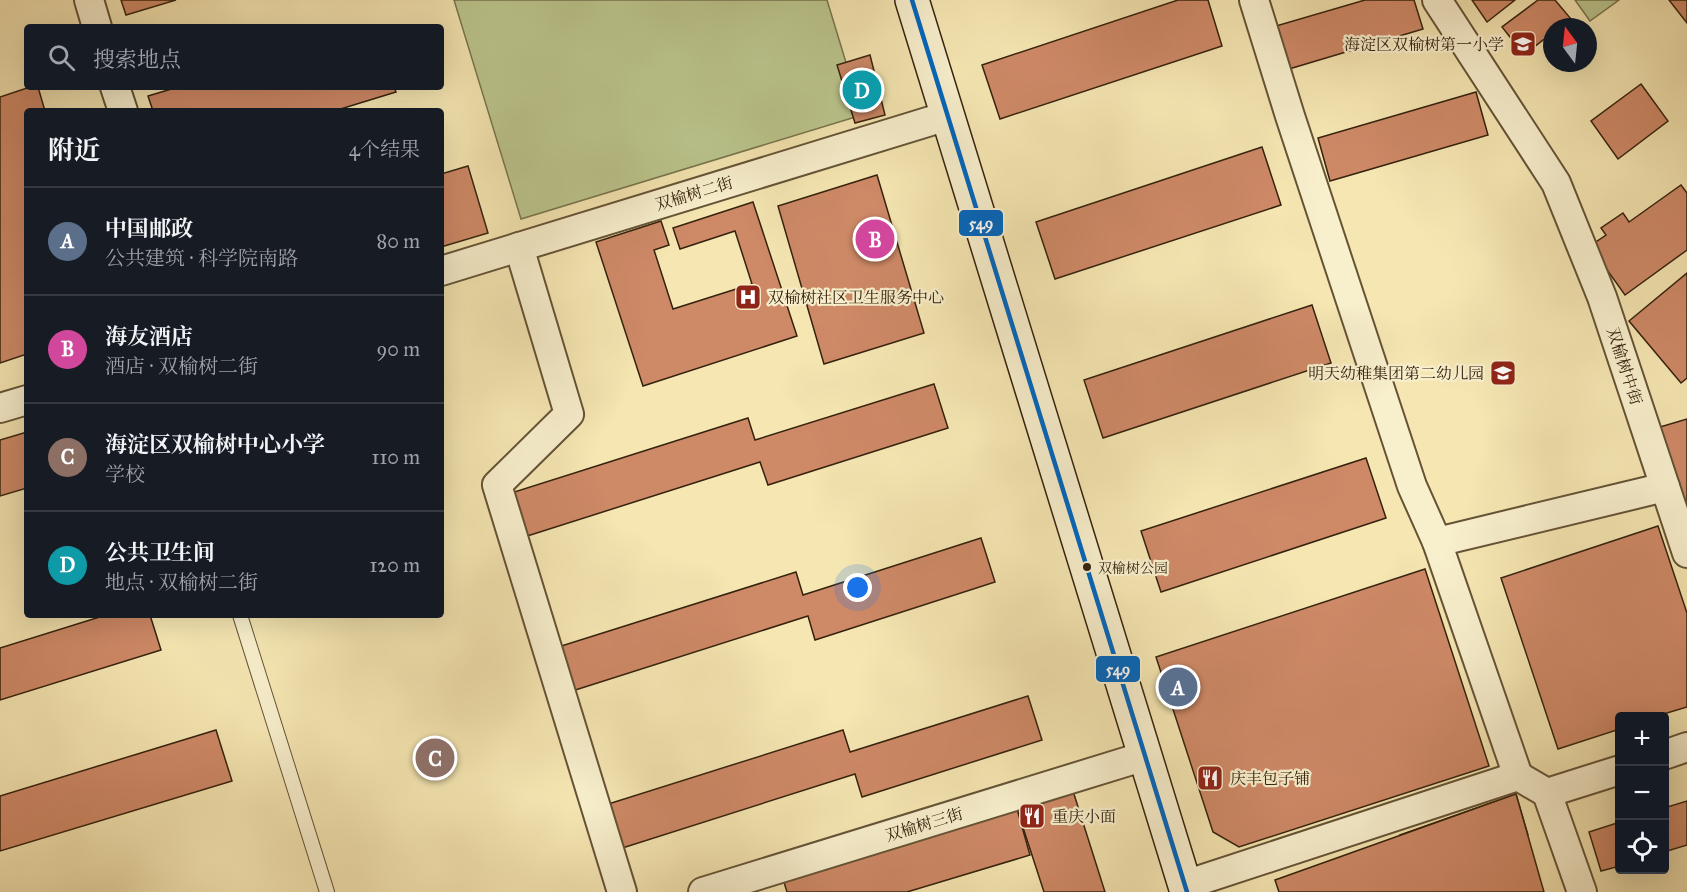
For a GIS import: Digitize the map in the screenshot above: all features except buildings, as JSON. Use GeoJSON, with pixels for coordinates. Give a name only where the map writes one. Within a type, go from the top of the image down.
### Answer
{"type":"FeatureCollection","features":[{"type":"Feature","properties":{"kind":"street"},"geometry":{"type":"LineString","coordinates":[[89,0],[96,24]]}},
{"type":"Feature","properties":{"kind":"street"},"geometry":{"type":"LineString","coordinates":[[912,0],[1186,888],[1518,776]]}},
{"type":"Feature","properties":{"kind":"street"},"geometry":{"type":"LineString","coordinates":[[1254,0],[1293,127],[1412,486],[1437,542],[1518,776],[1547,793],[1582,892]]}},
{"type":"Feature","properties":{"kind":"street","name":"双榆树中街"},"geometry":{"type":"LineString","coordinates":[[1437,0],[1556,183],[1602,297],[1687,553]]}},
{"type":"Feature","properties":{"kind":"street"},"geometry":{"type":"LineString","coordinates":[[116,90],[122,108]]}},
{"type":"Feature","properties":{"kind":"street","name":"双榆树二街"},"geometry":{"type":"LineString","coordinates":[[444,270],[947,116]]}},
{"type":"Feature","properties":{"kind":"street"},"geometry":{"type":"LineString","coordinates":[[519,247],[569,414],[496,484],[622,892]]}},
{"type":"Feature","properties":{"kind":"street"},"geometry":{"type":"LineString","coordinates":[[0,408],[24,401]]}},
{"type":"Feature","properties":{"kind":"street"},"geometry":{"type":"LineString","coordinates":[[1437,542],[1665,487]]}},
{"type":"Feature","properties":{"kind":"street"},"geometry":{"type":"LineString","coordinates":[[1669,754],[1687,747]]}},
{"type":"Feature","properties":{"kind":"street","name":"双榆树三街"},"geometry":{"type":"LineString","coordinates":[[703,892],[1145,756]]}},
{"type":"Feature","properties":{"kind":"street"},"geometry":{"type":"LineString","coordinates":[[1547,793],[1615,772]]}},
{"type":"Feature","properties":{"kind":"lane"},"geometry":{"type":"LineString","coordinates":[[241,618],[327,892]]}},
{"type":"Feature","properties":{"kind":"green space"},"geometry":{"type":"Polygon","coordinates":[[[454,0],[827,0],[862,115],[521,219],[454,0]]]}},
{"type":"Feature","properties":{"kind":"green space"},"geometry":{"type":"Polygon","coordinates":[[[1575,0],[1619,0],[1594,18],[1588,18],[1575,0]]]}},
{"type":"Feature","properties":{"kind":"transit line","name":"549"},"geometry":{"type":"LineString","coordinates":[[912,0],[1187,892]]}},
{"type":"Feature","properties":{"kind":"place","name":"海淀区双榆树第一小学"},"geometry":{"type":"Point","coordinates":[1523,44]}},
{"type":"Feature","properties":{"kind":"place","name":"公共卫生间"},"geometry":{"type":"Point","coordinates":[862,90]}},
{"type":"Feature","properties":{"kind":"place","name":"海友酒店"},"geometry":{"type":"Point","coordinates":[875,239]}},
{"type":"Feature","properties":{"kind":"place","name":"双榆树社区卫生服务中心"},"geometry":{"type":"Point","coordinates":[748,297]}},
{"type":"Feature","properties":{"kind":"place","name":"明天幼稚集团第二幼儿园"},"geometry":{"type":"Point","coordinates":[1503,373]}},
{"type":"Feature","properties":{"kind":"place","name":"双榆树公园"},"geometry":{"type":"Point","coordinates":[1087,567]}},
{"type":"Feature","properties":{"kind":"place","name":"中国邮政"},"geometry":{"type":"Point","coordinates":[1178,687]}},
{"type":"Feature","properties":{"kind":"place","name":"海淀区双榆树中心小学"},"geometry":{"type":"Point","coordinates":[435,758]}},
{"type":"Feature","properties":{"kind":"place","name":"庆丰包子铺"},"geometry":{"type":"Point","coordinates":[1210,778]}},
{"type":"Feature","properties":{"kind":"place","name":"重庆小面"},"geometry":{"type":"Point","coordinates":[1032,816]}}]}
